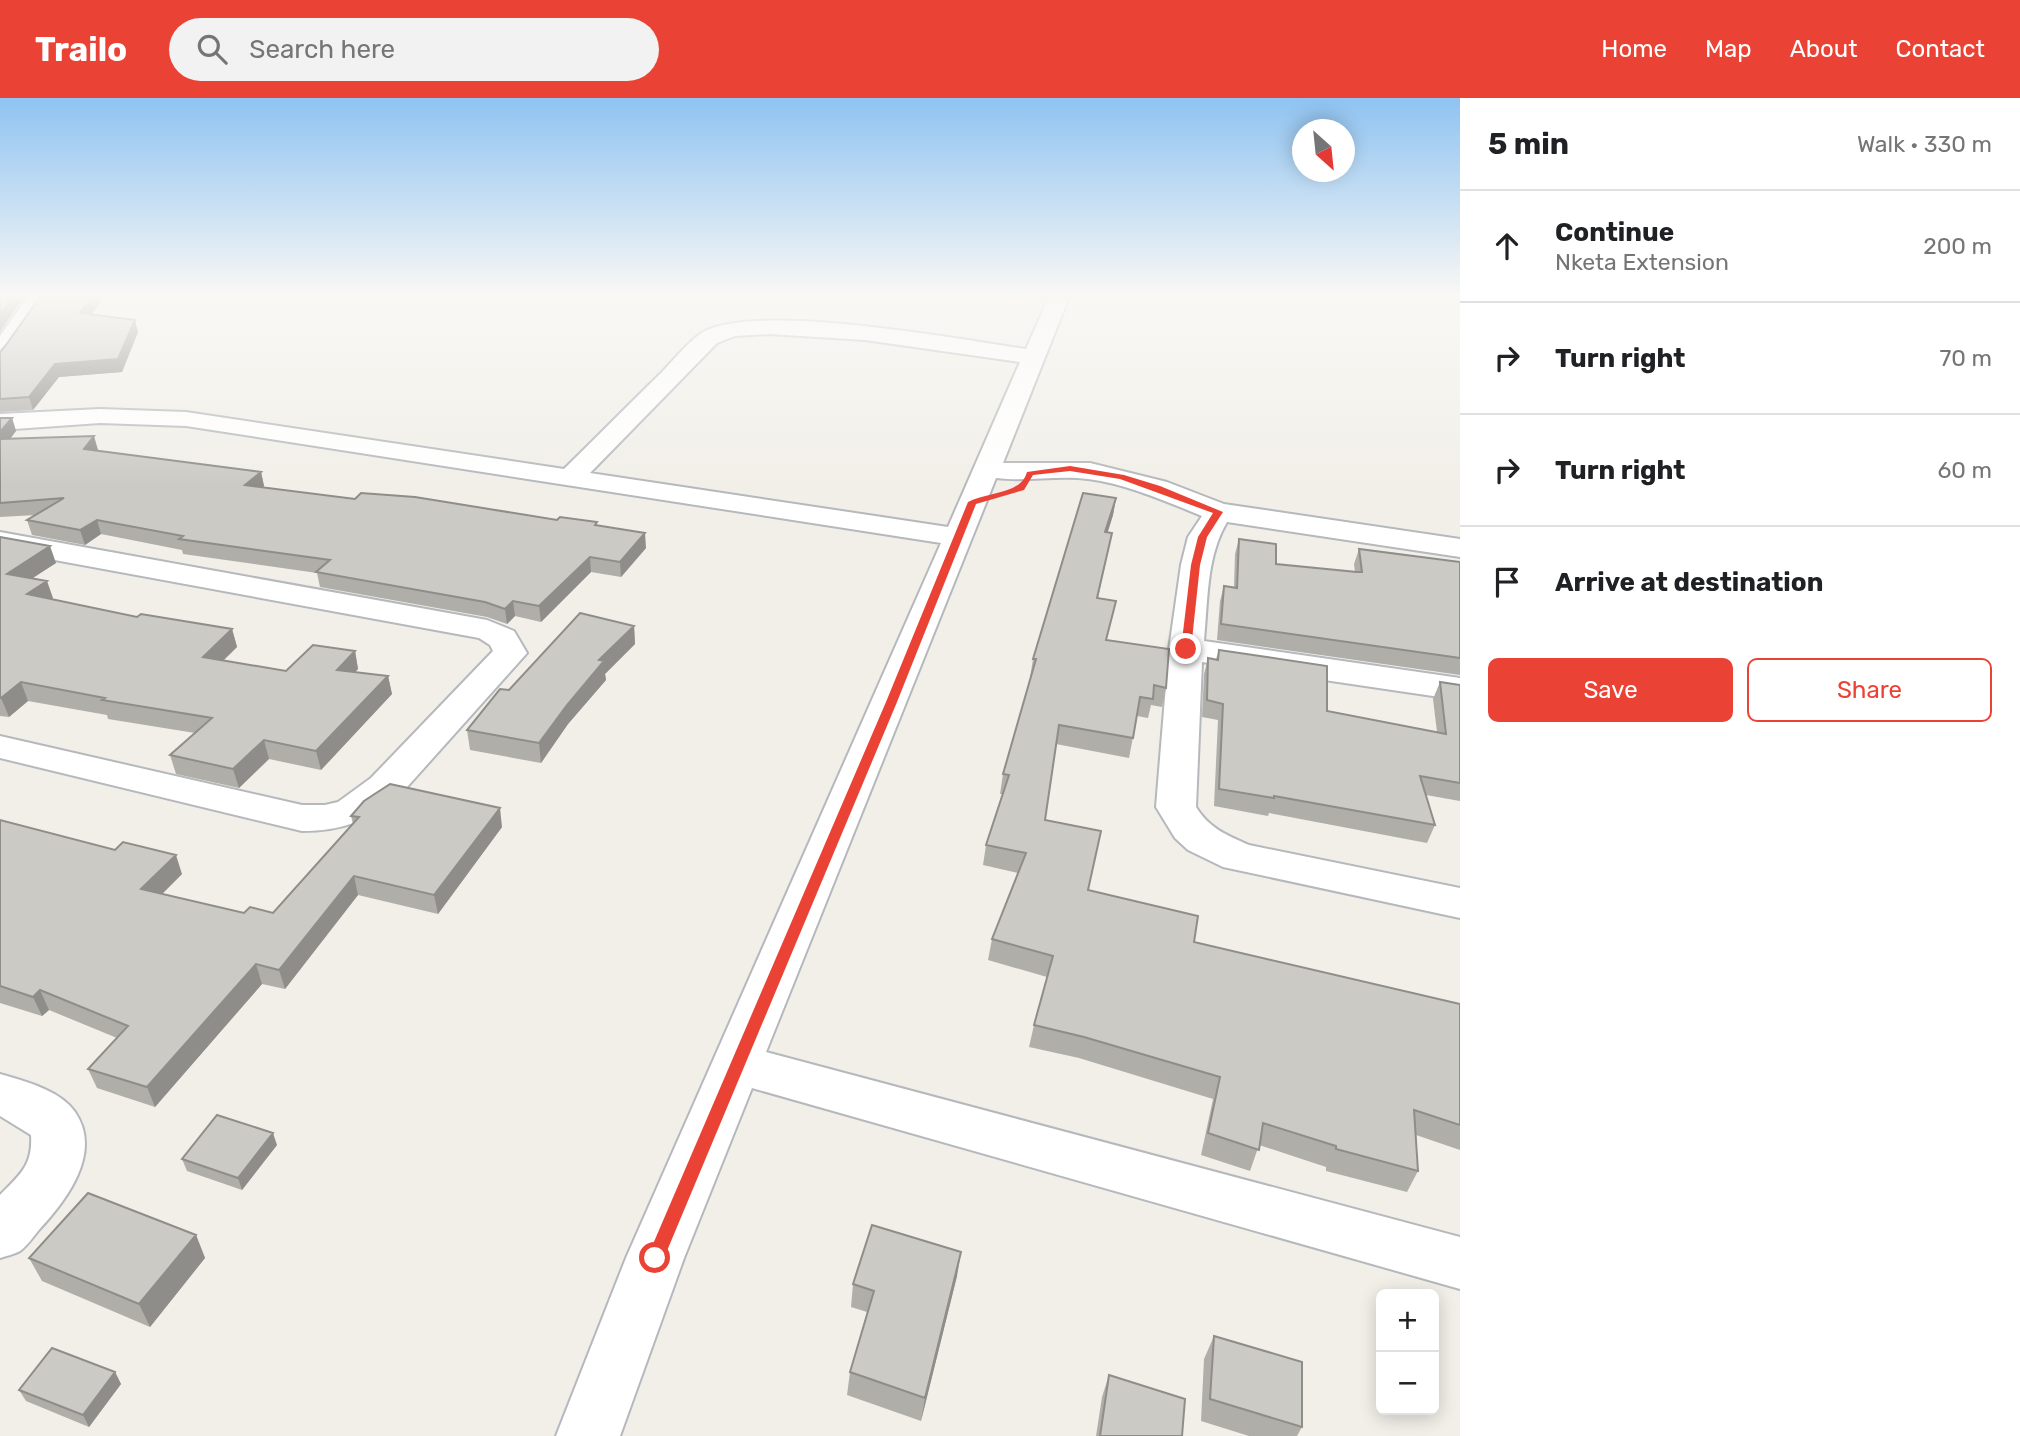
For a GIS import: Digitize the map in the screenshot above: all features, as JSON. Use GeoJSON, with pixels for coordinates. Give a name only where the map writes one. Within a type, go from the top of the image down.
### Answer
{"type":"FeatureCollection","features":[{"type":"Feature","properties":{"kind":"street"},"geometry":{"type":"LineString","coordinates":[[570,478],[688,359]]}},
{"type":"Feature","properties":{"kind":"street"},"geometry":{"type":"LineString","coordinates":[[588,1436],[655,1258],[1033,359]]}},
{"type":"Feature","properties":{"kind":"street"},"geometry":{"type":"LineString","coordinates":[[0,422],[100,416],[186,419],[570,478],[972,503],[1021,488],[1029,479],[1030,473],[1062,469],[1112,475],[1157,488],[1218,512],[1460,548]]}},
{"type":"Feature","properties":{"kind":"street"},"geometry":{"type":"LineString","coordinates":[[1218,512],[1203,537],[1195,565],[1186,649],[1176,807],[1189,829],[1217,849],[1238,857],[1460,902]]}},
{"type":"Feature","properties":{"kind":"street"},"geometry":{"type":"LineString","coordinates":[[0,541],[487,631],[502,636],[510,653],[385,787],[352,811],[326,818],[302,818],[0,747]]}},
{"type":"Feature","properties":{"kind":"street"},"geometry":{"type":"LineString","coordinates":[[1186,649],[1460,689]]}},
{"type":"Feature","properties":{"kind":"street"},"geometry":{"type":"LineString","coordinates":[[737,1064],[1460,1263]]}},
{"type":"Feature","properties":{"kind":"street"},"geometry":{"type":"LineString","coordinates":[[0,1094],[22,1101],[42,1113],[56,1126],[58,1143],[57,1162],[47,1179],[0,1233]]}},
{"type":"Feature","properties":{"kind":"building"},"geometry":{"type":"Polygon","coordinates":[[[0,359],[112,359],[55,364],[29,397],[0,399],[0,359]]]}},
{"type":"Feature","properties":{"kind":"building"},"geometry":{"type":"Polygon","coordinates":[[[0,418],[12,418],[0,432],[0,418]]]}},
{"type":"Feature","properties":{"kind":"building"},"geometry":{"type":"Polygon","coordinates":[[[94,436],[84,449],[261,472],[245,485],[355,499],[361,493],[415,497],[557,520],[560,517],[597,522],[595,525],[645,533],[620,562],[590,557],[539,606],[513,601],[505,609],[485,602],[316,572],[330,560],[179,539],[183,536],[97,520],[80,530],[27,520],[64,498],[0,503],[0,439],[94,436]]]}},
{"type":"Feature","properties":{"kind":"building"},"geometry":{"type":"Polygon","coordinates":[[[1083,493],[1116,498],[1105,532],[1112,533],[1097,598],[1116,601],[1106,640],[1169,649],[1166,688],[1154,685],[1153,699],[1140,697],[1133,738],[1059,725],[1045,820],[1101,831],[1088,890],[1198,916],[1194,942],[1460,1004],[1460,1125],[1414,1110],[1418,1171],[1336,1149],[1336,1146],[1263,1123],[1259,1150],[1208,1133],[1220,1077],[1034,1025],[1053,956],[992,939],[1026,853],[986,845],[1009,775],[1003,774],[1036,659],[1033,659],[1083,493]]]}},
{"type":"Feature","properties":{"kind":"building"},"geometry":{"type":"Polygon","coordinates":[[[0,537],[50,546],[7,574],[47,581],[27,594],[137,617],[141,614],[232,629],[203,657],[286,671],[313,645],[355,651],[337,670],[388,676],[316,751],[264,740],[233,769],[170,755],[212,718],[102,700],[105,698],[21,682],[0,698],[0,537]]]}},
{"type":"Feature","properties":{"kind":"building"},"geometry":{"type":"Polygon","coordinates":[[[1239,539],[1276,544],[1276,564],[1362,572],[1359,549],[1460,562],[1460,658],[1221,624],[1224,586],[1237,588],[1239,539]]]}},
{"type":"Feature","properties":{"kind":"building"},"geometry":{"type":"Polygon","coordinates":[[[580,613],[634,626],[599,660],[604,661],[539,743],[467,730],[500,689],[509,690],[580,613]]]}},
{"type":"Feature","properties":{"kind":"building"},"geometry":{"type":"Polygon","coordinates":[[[1219,650],[1327,666],[1327,711],[1446,734],[1440,682],[1460,685],[1460,783],[1420,776],[1435,825],[1274,796],[1219,789],[1223,704],[1207,700],[1208,658],[1218,660],[1219,650]]]}},
{"type":"Feature","properties":{"kind":"building"},"geometry":{"type":"Polygon","coordinates":[[[390,784],[500,808],[434,895],[354,876],[279,970],[256,964],[147,1087],[88,1069],[128,1026],[40,990],[33,997],[0,986],[0,820],[115,850],[123,842],[176,855],[141,889],[244,913],[250,907],[273,913],[359,817],[351,816],[364,801],[390,784]]]}},
{"type":"Feature","properties":{"kind":"building"},"geometry":{"type":"Polygon","coordinates":[[[217,1115],[273,1133],[238,1178],[182,1159],[217,1115]]]}},
{"type":"Feature","properties":{"kind":"building"},"geometry":{"type":"Polygon","coordinates":[[[88,1193],[196,1235],[139,1304],[29,1258],[88,1193]]]}},
{"type":"Feature","properties":{"kind":"building"},"geometry":{"type":"Polygon","coordinates":[[[872,1225],[961,1252],[925,1398],[850,1372],[874,1291],[853,1284],[872,1225]]]}},
{"type":"Feature","properties":{"kind":"building"},"geometry":{"type":"Polygon","coordinates":[[[1214,1336],[1302,1362],[1302,1427],[1210,1399],[1214,1336]]]}},
{"type":"Feature","properties":{"kind":"building"},"geometry":{"type":"Polygon","coordinates":[[[52,1348],[115,1372],[83,1415],[19,1390],[52,1348]]]}},
{"type":"Feature","properties":{"kind":"building"},"geometry":{"type":"Polygon","coordinates":[[[1109,1375],[1185,1399],[1182,1436],[1100,1436],[1109,1375]]]}},
{"type":"Feature","properties":{"kind":"route"},"geometry":{"type":"LineString","coordinates":[[655,1258],[891,702],[972,502],[1021,488],[1026,484],[1030,473],[1070,469],[1121,477],[1218,512],[1203,537],[1195,565],[1186,649]]}}]}
